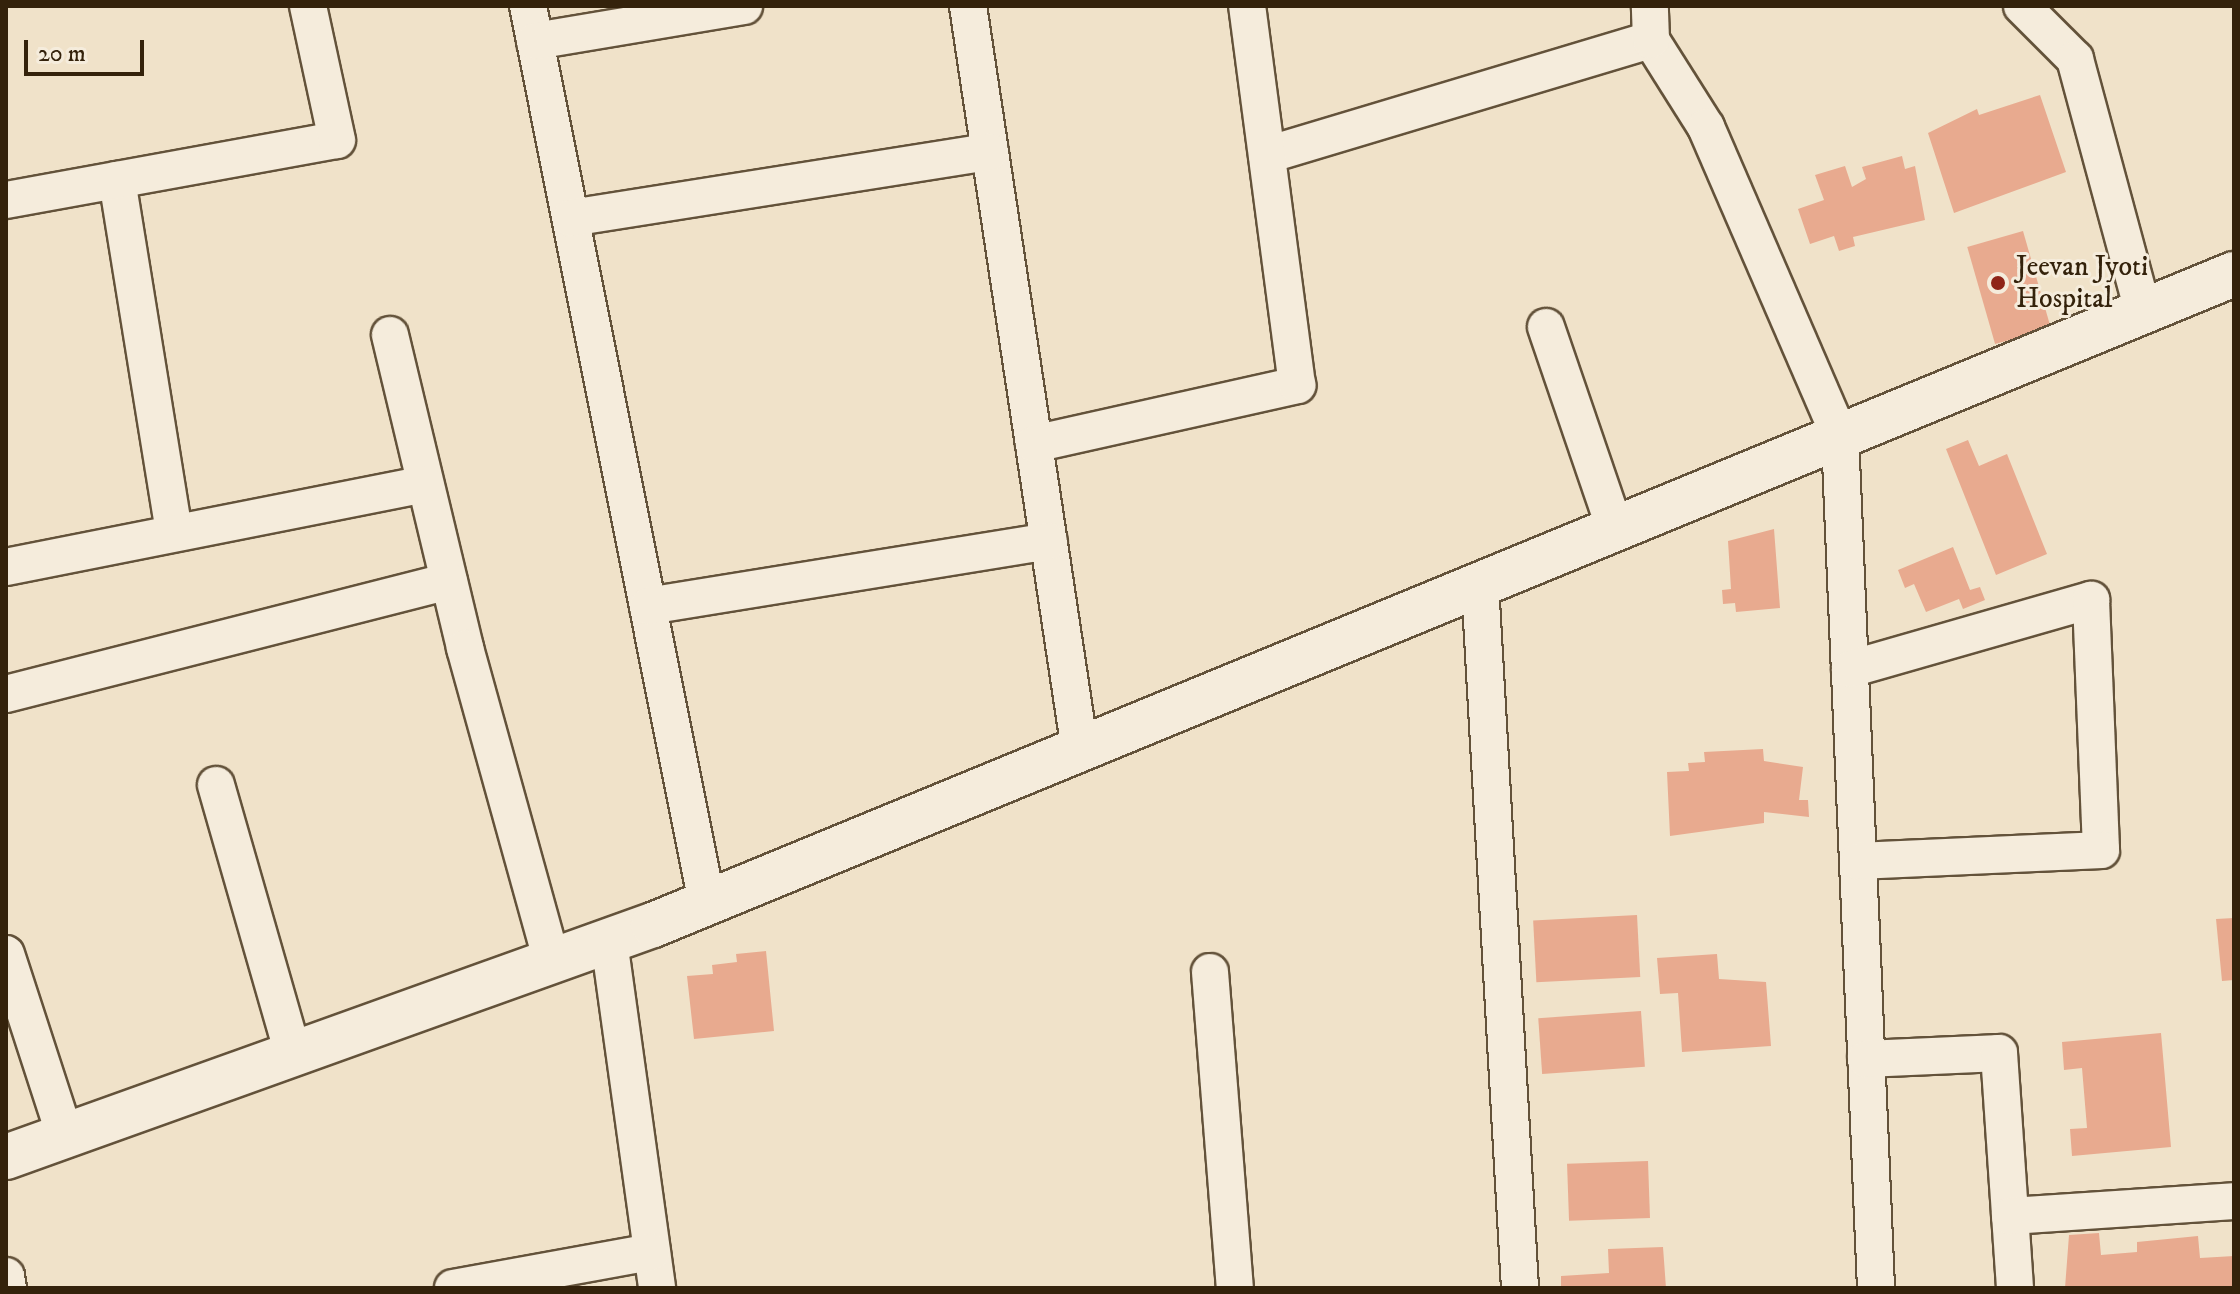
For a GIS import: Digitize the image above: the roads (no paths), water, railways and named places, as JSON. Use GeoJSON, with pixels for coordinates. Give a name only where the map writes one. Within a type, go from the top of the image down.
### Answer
{"type":"FeatureCollection","features":[{"type":"Feature","properties":{"kind":"street"},"geometry":{"type":"LineString","coordinates":[[6,200],[337,140],[308,6]]}},
{"type":"Feature","properties":{"kind":"street"},"geometry":{"type":"LineString","coordinates":[[528,6],[707,903]]}},
{"type":"Feature","properties":{"kind":"street"},"geometry":{"type":"LineString","coordinates":[[535,41],[744,6]]}},
{"type":"Feature","properties":{"kind":"street"},"geometry":{"type":"LineString","coordinates":[[968,6],[1080,750]]}},
{"type":"Feature","properties":{"kind":"street"},"geometry":{"type":"LineString","coordinates":[[1034,444],[1297,385],[1247,6]]}},
{"type":"Feature","properties":{"kind":"street"},"geometry":{"type":"LineString","coordinates":[[2022,6],[2075,59],[2143,311]]}},
{"type":"Feature","properties":{"kind":"street"},"geometry":{"type":"LineString","coordinates":[[1267,155],[1651,23],[1706,127],[1840,436],[1876,1288]]}},
{"type":"Feature","properties":{"kind":"street"},"geometry":{"type":"LineString","coordinates":[[571,218],[990,152]]}},
{"type":"Feature","properties":{"kind":"street"},"geometry":{"type":"LineString","coordinates":[[117,180],[174,532]]}},
{"type":"Feature","properties":{"kind":"street"},"geometry":{"type":"LineString","coordinates":[[6,1157],[707,903],[2234,274]]}},
{"type":"Feature","properties":{"kind":"street"},"geometry":{"type":"LineString","coordinates":[[1546,327],[1615,529]]}},
{"type":"Feature","properties":{"kind":"street"},"geometry":{"type":"LineString","coordinates":[[390,335],[449,581],[552,961]]}},
{"type":"Feature","properties":{"kind":"street"},"geometry":{"type":"LineString","coordinates":[[6,567],[425,484]]}},
{"type":"Feature","properties":{"kind":"street"},"geometry":{"type":"LineString","coordinates":[[648,606],[1049,541]]}},
{"type":"Feature","properties":{"kind":"street"},"geometry":{"type":"LineString","coordinates":[[6,694],[449,581]]}},
{"type":"Feature","properties":{"kind":"street"},"geometry":{"type":"LineString","coordinates":[[1480,584],[1520,1288]]}},
{"type":"Feature","properties":{"kind":"street"},"geometry":{"type":"LineString","coordinates":[[1850,669],[2091,600],[2101,850],[1858,861]]}},
{"type":"Feature","properties":{"kind":"street"},"geometry":{"type":"LineString","coordinates":[[216,785],[293,1054]]}},
{"type":"Feature","properties":{"kind":"street"},"geometry":{"type":"LineString","coordinates":[[609,941],[657,1288]]}},
{"type":"Feature","properties":{"kind":"street"},"geometry":{"type":"LineString","coordinates":[[6,954],[65,1136]]}},
{"type":"Feature","properties":{"kind":"street"},"geometry":{"type":"LineString","coordinates":[[1210,972],[1235,1288]]}},
{"type":"Feature","properties":{"kind":"street"},"geometry":{"type":"LineString","coordinates":[[1866,1059],[1999,1053],[2015,1288]]}},
{"type":"Feature","properties":{"kind":"street"},"geometry":{"type":"LineString","coordinates":[[2010,1216],[2234,1201]]}},
{"type":"Feature","properties":{"kind":"street"},"geometry":{"type":"LineString","coordinates":[[454,1288],[652,1252]]}},
{"type":"Feature","properties":{"kind":"street"},"geometry":{"type":"LineString","coordinates":[[6,1276],[8,1288]]}},
{"type":"Feature","properties":{"kind":"place","name":"Jeevan Jyoti Hospital"},"geometry":{"type":"Point","coordinates":[1998,283]}}]}
